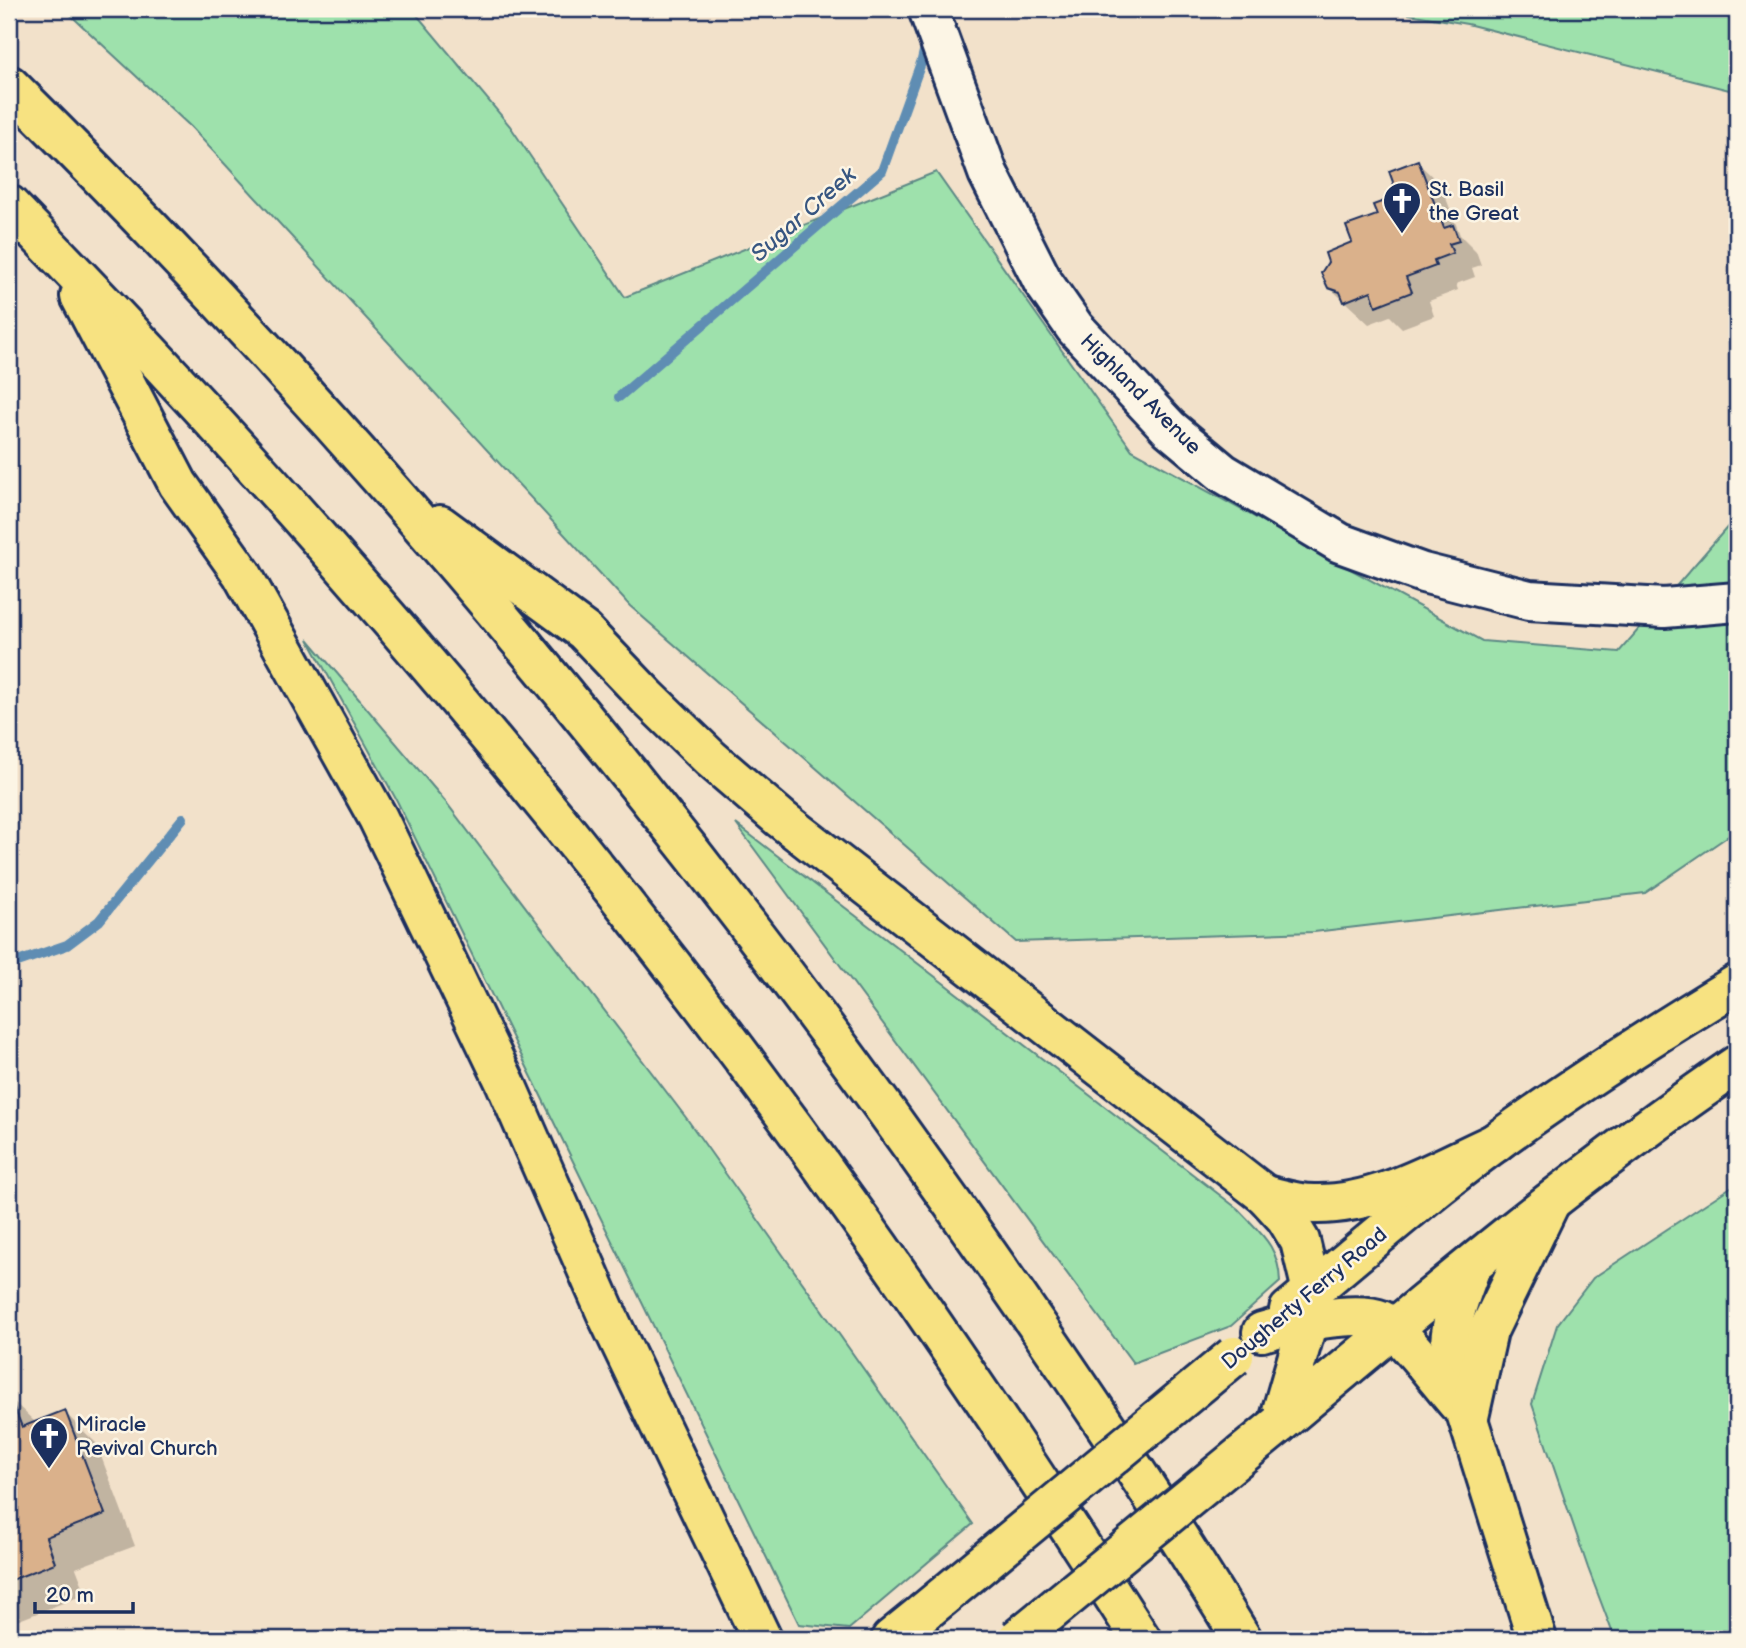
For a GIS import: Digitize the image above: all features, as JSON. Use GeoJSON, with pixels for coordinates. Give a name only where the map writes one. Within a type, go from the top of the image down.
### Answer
{"type":"FeatureCollection","features":[{"type":"Feature","properties":{"kind":"main road"},"geometry":{"type":"LineString","coordinates":[[9,85],[227,309],[387,486],[579,711],[798,991],[902,1132],[1104,1423],[1242,1639]]}},
{"type":"Feature","properties":{"kind":"main road"},"geometry":{"type":"LineString","coordinates":[[9,205],[181,384],[308,526],[527,784],[635,919],[849,1203],[1038,1479],[1141,1639]]}},
{"type":"Feature","properties":{"kind":"main road"},"geometry":{"type":"LineString","coordinates":[[60,257],[178,484],[242,575],[378,818],[505,1082],[608,1317],[762,1639]]}},
{"type":"Feature","properties":{"kind":"main road"},"geometry":{"type":"LineString","coordinates":[[387,486],[584,631],[711,759],[781,819],[1265,1195],[1286,1218],[1300,1241],[1308,1267],[1310,1306],[1278,1425]]}},
{"type":"Feature","properties":{"kind":"main road","name":"Dougherty Ferry Road"},"geometry":{"type":"LineString","coordinates":[[891,1639],[1248,1344],[1310,1306],[1495,1143],[1594,1074],[1737,984]]}},
{"type":"Feature","properties":{"kind":"main road"},"geometry":{"type":"LineString","coordinates":[[1017,1639],[1550,1203],[1627,1143],[1737,1065]]}},
{"type":"Feature","properties":{"kind":"main road"},"geometry":{"type":"LineString","coordinates":[[1265,1195],[1317,1205],[1358,1201],[1495,1143]]}},
{"type":"Feature","properties":{"kind":"main road"},"geometry":{"type":"LineString","coordinates":[[1469,1417],[1488,1331],[1550,1203]]}},
{"type":"Feature","properties":{"kind":"main road"},"geometry":{"type":"LineString","coordinates":[[1471,1267],[1452,1318],[1449,1349],[1451,1365],[1537,1639]]}},
{"type":"Feature","properties":{"kind":"main road"},"geometry":{"type":"LineString","coordinates":[[1310,1306],[1355,1317],[1379,1319],[1393,1329],[1469,1417]]}},
{"type":"Feature","properties":{"kind":"street","name":"Highland Avenue"},"geometry":{"type":"LineString","coordinates":[[928,9],[988,173],[1043,282],[1075,328],[1169,428],[1223,473],[1340,543],[1423,573],[1529,600],[1664,608],[1737,602]]}},
{"type":"Feature","properties":{"kind":"green space"},"geometry":{"type":"Polygon","coordinates":[[[64,9],[412,9],[510,126],[625,297],[936,172],[1132,450],[1482,641],[1619,652],[1737,516],[1737,830],[1645,893],[1314,932],[1016,942],[630,606],[191,127],[64,9]]]}},
{"type":"Feature","properties":{"kind":"green space"},"geometry":{"type":"Polygon","coordinates":[[[1380,9],[1737,9],[1737,92],[1467,24],[1380,9]]]}},
{"type":"Feature","properties":{"kind":"green space"},"geometry":{"type":"Polygon","coordinates":[[[308,639],[445,801],[687,1119],[973,1524],[849,1629],[799,1624],[397,801],[308,639]]]}},
{"type":"Feature","properties":{"kind":"green space"},"geometry":{"type":"Polygon","coordinates":[[[736,824],[1238,1209],[1267,1241],[1276,1259],[1280,1282],[1231,1326],[1133,1363],[736,824]]]}},
{"type":"Feature","properties":{"kind":"green space"},"geometry":{"type":"Polygon","coordinates":[[[1737,1183],[1737,1639],[1615,1639],[1532,1404],[1557,1325],[1593,1278],[1737,1183]]]}},
{"type":"Feature","properties":{"kind":"building","name":"St. Basil the Great"},"geometry":{"type":"Polygon","coordinates":[[[1418,160],[1444,228],[1453,225],[1459,241],[1449,244],[1453,253],[1434,260],[1436,266],[1406,277],[1412,292],[1376,306],[1371,291],[1344,302],[1340,292],[1328,288],[1321,273],[1328,262],[1325,253],[1352,242],[1346,226],[1377,215],[1373,205],[1398,196],[1389,171],[1418,160]]]}},
{"type":"Feature","properties":{"kind":"building","name":"Miracle Revival Church"},"geometry":{"type":"Polygon","coordinates":[[[9,1395],[22,1427],[65,1410],[105,1514],[46,1537],[55,1563],[9,1581],[9,1395]]]}},
{"type":"Feature","properties":{"kind":"waterway","name":"Sugar Creek"},"geometry":{"type":"LineString","coordinates":[[619,397],[882,171],[926,43]]}},
{"type":"Feature","properties":{"kind":"waterway","name":"Sugar Creek"},"geometry":{"type":"LineString","coordinates":[[9,965],[67,945],[99,921],[183,818]]}},
{"type":"Feature","properties":{"kind":"place","name":"St. Basil the Great"},"geometry":{"type":"Point","coordinates":[1402,235]}},
{"type":"Feature","properties":{"kind":"place","name":"Miracle Revival Church"},"geometry":{"type":"Point","coordinates":[49,1470]}}]}
